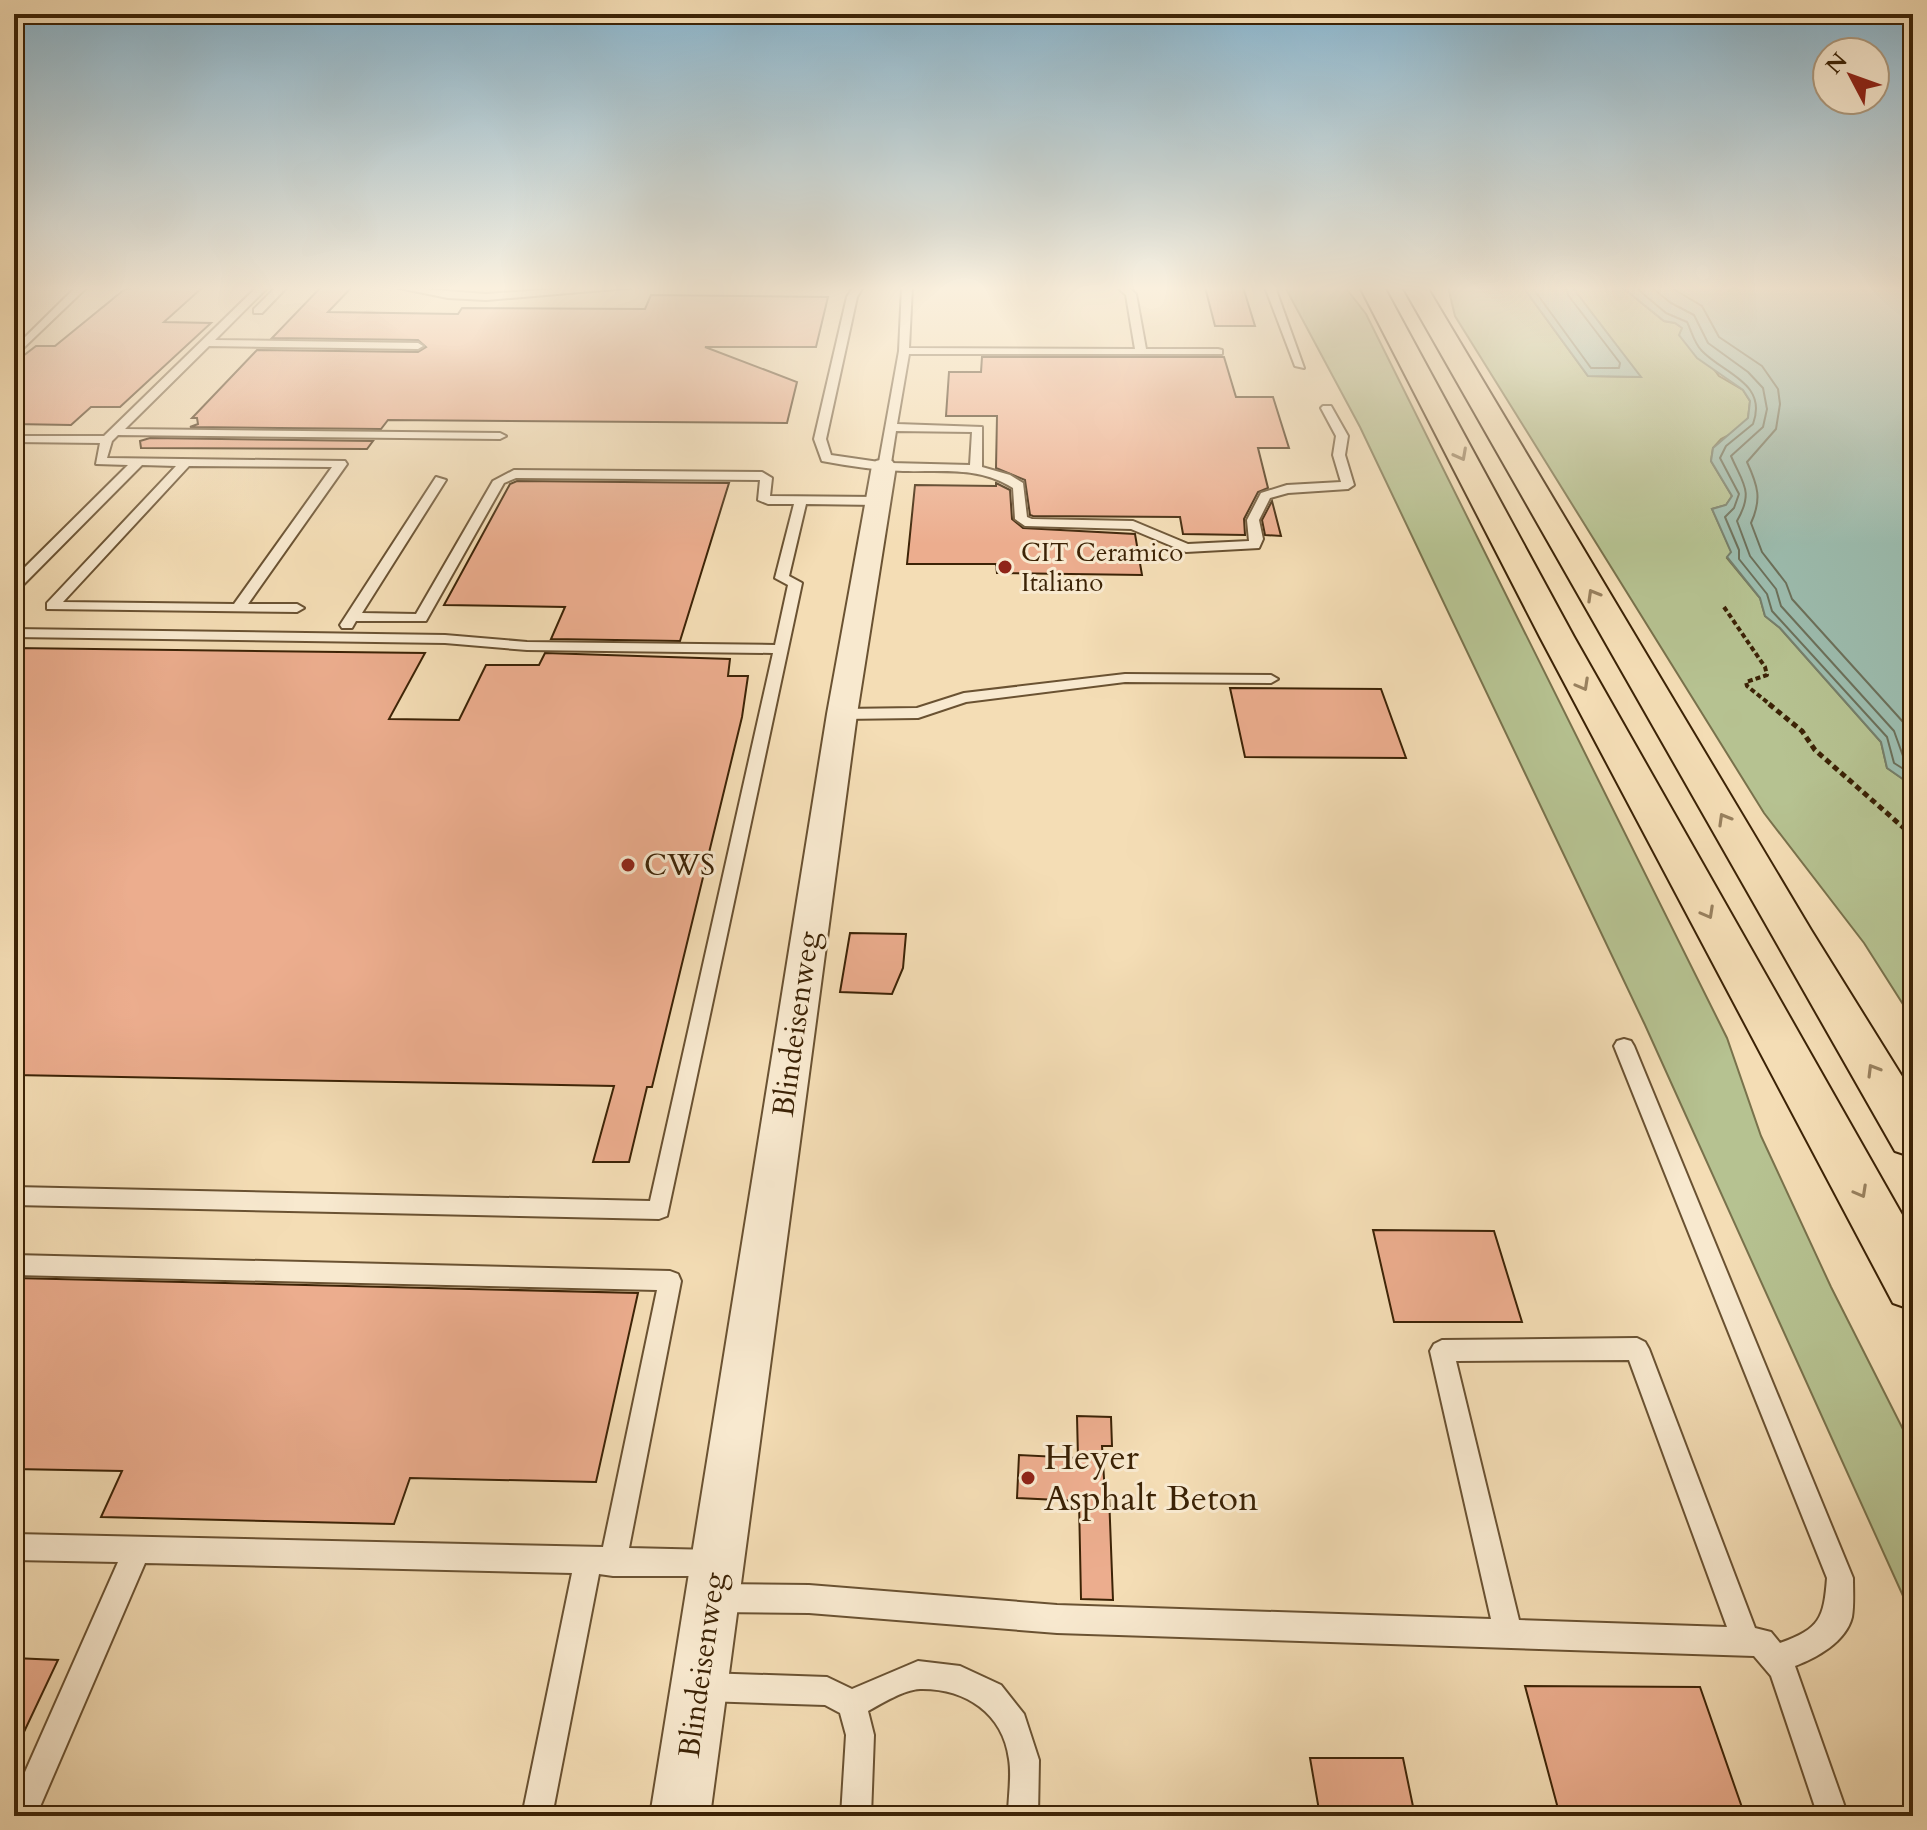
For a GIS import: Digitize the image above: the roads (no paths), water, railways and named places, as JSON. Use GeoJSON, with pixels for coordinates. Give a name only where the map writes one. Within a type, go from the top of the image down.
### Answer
{"type":"FeatureCollection","features":[{"type":"Feature","properties":{"kind":"highway"},"geometry":{"type":"LineString","coordinates":[[1417,372],[1557,637],[1913,1286]]}},
{"type":"Feature","properties":{"kind":"highway"},"geometry":{"type":"LineString","coordinates":[[1465,372],[1913,1137]]}},
{"type":"Feature","properties":{"kind":"street","name":"Blindeisenweg"},"geometry":{"type":"LineString","coordinates":[[680,1816],[842,714],[884,465]]}},
{"type":"Feature","properties":{"kind":"lane"},"geometry":{"type":"LineString","coordinates":[[114,486],[93,467],[100,461],[112,436],[178,372]]}},
{"type":"Feature","properties":{"kind":"lane"},"geometry":{"type":"LineString","coordinates":[[835,372],[820,439],[826,458],[976,470],[1007,477],[1019,486],[1021,519],[1030,523],[1133,525],[1186,548],[1243,548],[1254,545],[1257,539],[1253,520],[1265,496],[1287,489],[1348,485],[1339,455],[1342,436],[1327,408]]}},
{"type":"Feature","properties":{"kind":"lane"},"geometry":{"type":"LineString","coordinates":[[884,465],[900,372]]}},
{"type":"Feature","properties":{"kind":"lane"},"geometry":{"type":"LineString","coordinates":[[353,617],[421,618],[504,476],[762,476],[766,478],[762,497],[768,500],[801,500],[978,429],[976,470]]}},
{"type":"Feature","properties":{"kind":"lane"},"geometry":{"type":"LineString","coordinates":[[14,439],[500,436]]}},
{"type":"Feature","properties":{"kind":"lane"},"geometry":{"type":"LineString","coordinates":[[100,461],[341,464],[238,608]]}},
{"type":"Feature","properties":{"kind":"lane"},"geometry":{"type":"LineString","coordinates":[[14,586],[139,461]]}},
{"type":"Feature","properties":{"kind":"lane"},"geometry":{"type":"LineString","coordinates":[[186,462],[52,606],[297,608]]}},
{"type":"Feature","properties":{"kind":"lane"},"geometry":{"type":"LineString","coordinates":[[339,638],[440,480]]}},
{"type":"Feature","properties":{"kind":"lane"},"geometry":{"type":"LineString","coordinates":[[14,1196],[659,1210],[795,583],[782,578],[801,500]]}},
{"type":"Feature","properties":{"kind":"lane"},"geometry":{"type":"LineString","coordinates":[[14,633],[445,639],[527,646],[781,649]]}},
{"type":"Feature","properties":{"kind":"lane"},"geometry":{"type":"LineString","coordinates":[[842,714],[918,713],[964,698],[1125,678],[1271,679]]}},
{"type":"Feature","properties":{"kind":"lane"},"geometry":{"type":"LineString","coordinates":[[1624,1046],[1840,1578],[1838,1617],[1811,1646],[1775,1659]]}},
{"type":"Feature","properties":{"kind":"lane"},"geometry":{"type":"LineString","coordinates":[[14,1265],[670,1281],[537,1816]]}},
{"type":"Feature","properties":{"kind":"lane"},"geometry":{"type":"LineString","coordinates":[[1508,1634],[1442,1351],[1637,1349],[1746,1642]]}},
{"type":"Feature","properties":{"kind":"lane"},"geometry":{"type":"LineString","coordinates":[[14,1547],[600,1563],[809,1599],[1057,1619],[1761,1642],[1782,1668],[1833,1816]]}},
{"type":"Feature","properties":{"kind":"lane"},"geometry":{"type":"LineString","coordinates":[[21,1816],[137,1550]]}},
{"type":"Feature","properties":{"kind":"lane"},"geometry":{"type":"LineString","coordinates":[[852,1704],[889,1685],[918,1675],[960,1680],[991,1695],[1014,1724],[1024,1760],[1023,1816]]}},
{"type":"Feature","properties":{"kind":"lane"},"geometry":{"type":"LineString","coordinates":[[698,1687],[827,1691],[852,1704],[860,1735],[856,1816]]}},
{"type":"Feature","properties":{"kind":"water"},"geometry":{"type":"Polygon","coordinates":[[[1585,372],[1637,372],[1641,377],[1588,376],[1585,372]]]}},
{"type":"Feature","properties":{"kind":"water"},"geometry":{"type":"Polygon","coordinates":[[[1718,372],[1913,372],[1913,786],[1887,768],[1881,742],[1780,628],[1765,616],[1760,598],[1727,557],[1731,552],[1712,509],[1726,505],[1732,496],[1711,461],[1713,448],[1748,418],[1750,401],[1743,390],[1718,372]]]}},
{"type":"Feature","properties":{"kind":"place","name":"CIT Ceramico Italiano"},"geometry":{"type":"Point","coordinates":[1005,567]}},
{"type":"Feature","properties":{"kind":"place","name":"CWS"},"geometry":{"type":"Point","coordinates":[628,865]}},
{"type":"Feature","properties":{"kind":"place","name":"Heyer Asphalt Beton"},"geometry":{"type":"Point","coordinates":[1028,1478]}}]}
